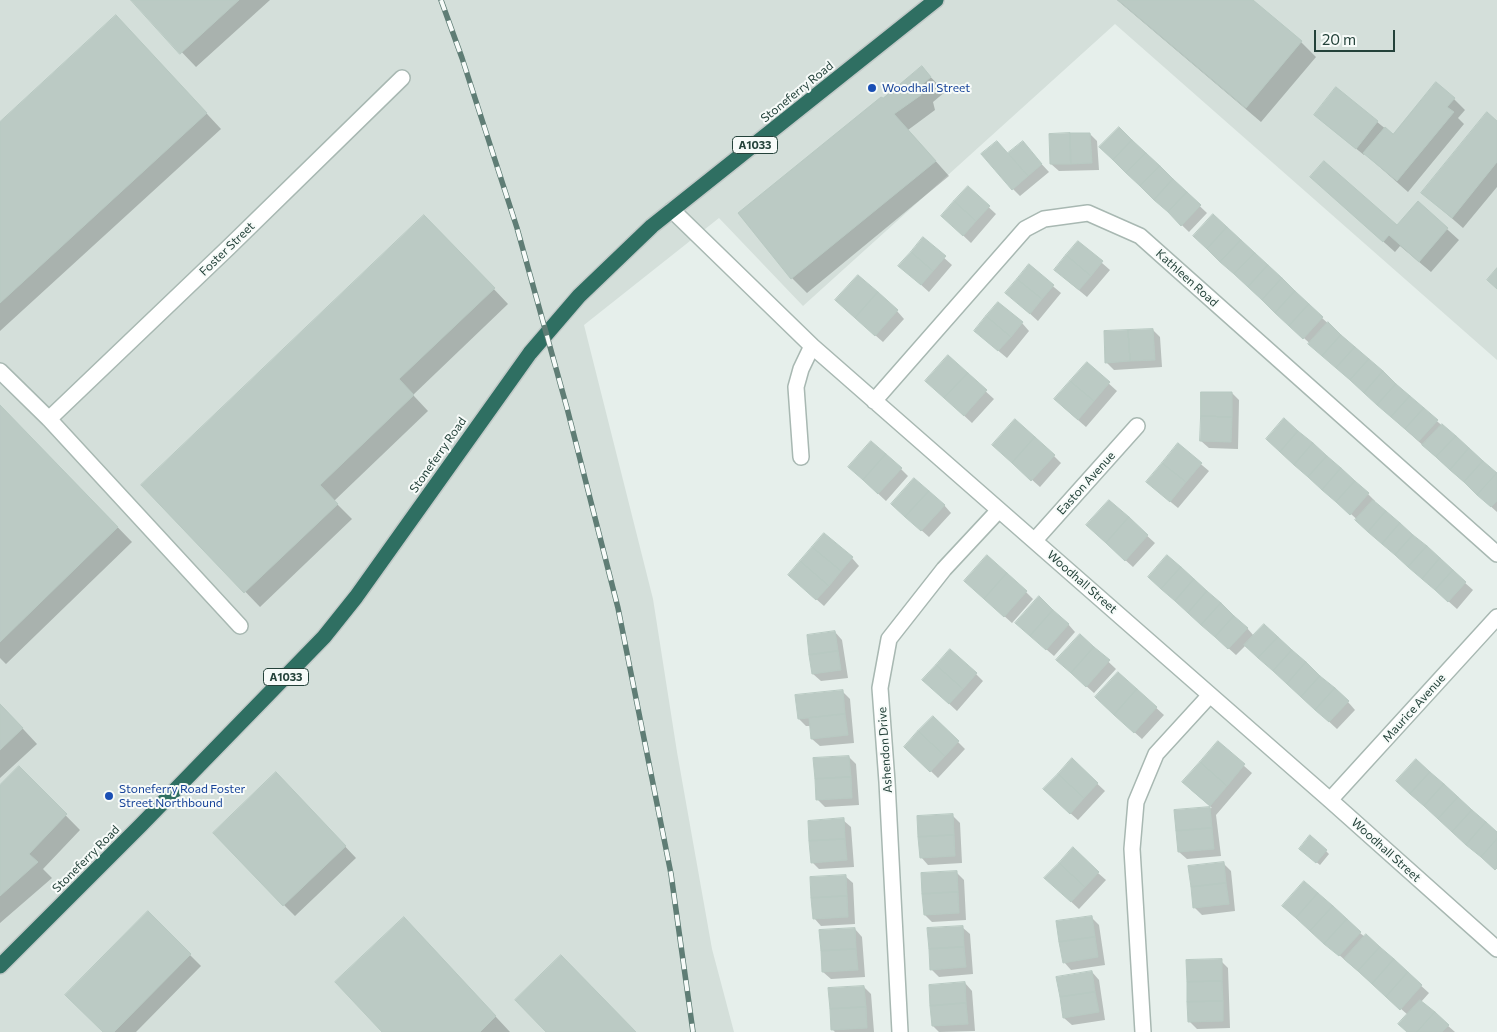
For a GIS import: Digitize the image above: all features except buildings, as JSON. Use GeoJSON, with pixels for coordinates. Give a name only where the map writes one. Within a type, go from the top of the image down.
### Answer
{"type":"FeatureCollection","features":[{"type":"Feature","properties":{"kind":"highway","name":"Stoneferry Road"},"geometry":{"type":"LineString","coordinates":[[0,966],[141,825],[324,637],[356,597],[530,353],[573,302],[652,226],[936,0]]}},
{"type":"Feature","properties":{"kind":"street","name":"Foster Street"},"geometry":{"type":"LineString","coordinates":[[49,419],[230,247],[402,78]]}},
{"type":"Feature","properties":{"kind":"street","name":"Woodhall Street"},"geometry":{"type":"LineString","coordinates":[[672,210],[812,346],[1035,540],[1497,949]]}},
{"type":"Feature","properties":{"kind":"street","name":"Kathleen Road"},"geometry":{"type":"LineString","coordinates":[[874,401],[1025,229],[1044,219],[1088,213],[1140,236],[1497,554]]}},
{"type":"Feature","properties":{"kind":"street"},"geometry":{"type":"LineString","coordinates":[[801,457],[796,386],[801,369],[812,346]]}},
{"type":"Feature","properties":{"kind":"street"},"geometry":{"type":"LineString","coordinates":[[0,370],[49,419],[240,626]]}},
{"type":"Feature","properties":{"kind":"street","name":"Easton Avenue"},"geometry":{"type":"LineString","coordinates":[[1035,540],[1137,426]]}},
{"type":"Feature","properties":{"kind":"street","name":"Ashendon Drive"},"geometry":{"type":"LineString","coordinates":[[900,1032],[887,782],[880,688],[889,639],[944,570],[999,510]]}},
{"type":"Feature","properties":{"kind":"street","name":"Maurice Avenue"},"geometry":{"type":"LineString","coordinates":[[1330,800],[1497,617]]}},
{"type":"Feature","properties":{"kind":"street"},"geometry":{"type":"LineString","coordinates":[[1144,1032],[1132,849],[1136,802],[1156,754],[1210,695]]}},
{"type":"Feature","properties":{"kind":"shaded area"},"geometry":{"type":"Polygon","coordinates":[[[0,0],[1497,0],[1497,360],[1115,24],[803,306],[719,218],[584,325],[653,599],[677,752],[712,949],[734,1032],[0,1032],[0,0]]]}},
{"type":"Feature","properties":{"kind":"railway"},"geometry":{"type":"LineString","coordinates":[[441,0],[462,58],[517,228],[567,408],[618,608],[671,874],[693,1032]]}},
{"type":"Feature","properties":{"kind":"place","name":"Woodhall Street"},"geometry":{"type":"Point","coordinates":[872,88]}},
{"type":"Feature","properties":{"kind":"place","name":"Stoneferry Road Foster Street Northbound"},"geometry":{"type":"Point","coordinates":[109,796]}}]}
